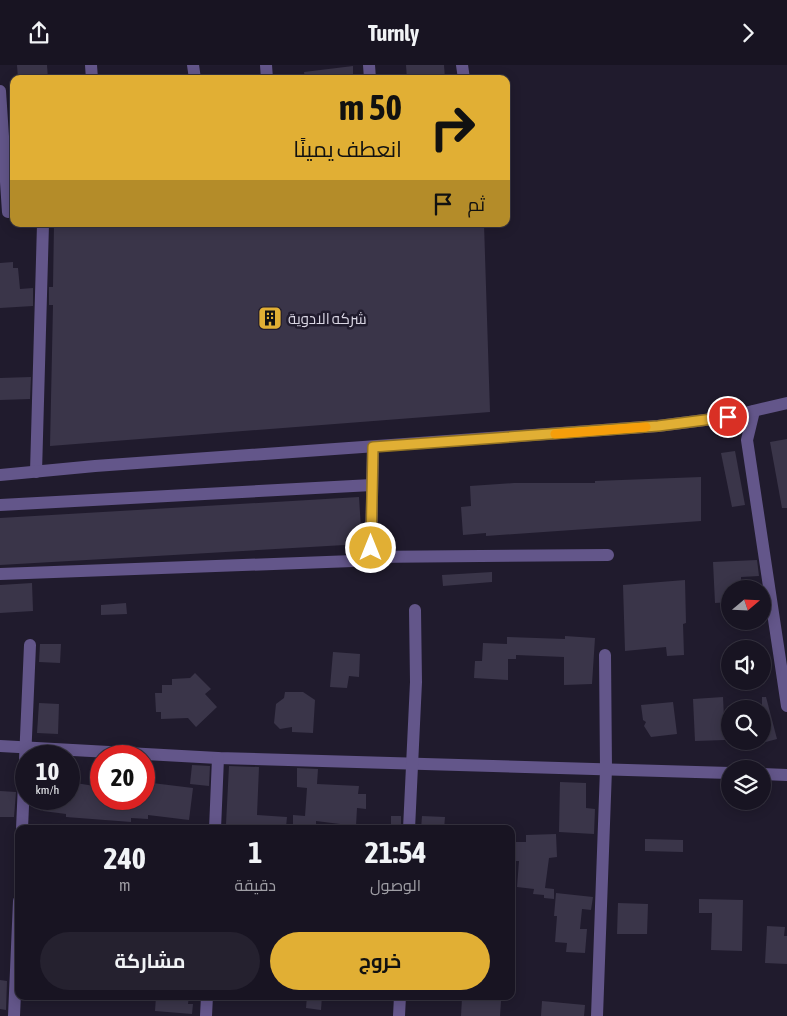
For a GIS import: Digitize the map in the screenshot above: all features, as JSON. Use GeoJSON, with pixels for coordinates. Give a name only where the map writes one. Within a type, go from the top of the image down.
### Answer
{"type":"FeatureCollection","features":[{"type":"Feature","properties":{"kind":"street"},"geometry":{"type":"LineString","coordinates":[[0,91],[7,212]]}},
{"type":"Feature","properties":{"kind":"street"},"geometry":{"type":"LineString","coordinates":[[36,472],[43,227]]}},
{"type":"Feature","properties":{"kind":"street"},"geometry":{"type":"LineString","coordinates":[[0,475],[94,466],[658,426],[728,417],[787,403]]}},
{"type":"Feature","properties":{"kind":"street"},"geometry":{"type":"LineString","coordinates":[[754,411],[747,440],[787,706]]}},
{"type":"Feature","properties":{"kind":"street"},"geometry":{"type":"LineString","coordinates":[[728,417],[747,440]]}},
{"type":"Feature","properties":{"kind":"street"},"geometry":{"type":"LineString","coordinates":[[365,557],[371,548],[373,447]]}},
{"type":"Feature","properties":{"kind":"street"},"geometry":{"type":"LineString","coordinates":[[0,505],[372,485]]}},
{"type":"Feature","properties":{"kind":"street"},"geometry":{"type":"LineString","coordinates":[[0,574],[353,561],[365,557],[608,555]]}},
{"type":"Feature","properties":{"kind":"street"},"geometry":{"type":"LineString","coordinates":[[408,825],[416,682],[415,610]]}},
{"type":"Feature","properties":{"kind":"street"},"geometry":{"type":"LineString","coordinates":[[25,745],[30,645]]}},
{"type":"Feature","properties":{"kind":"street"},"geometry":{"type":"LineString","coordinates":[[596,1016],[606,769],[606,655]]}},
{"type":"Feature","properties":{"kind":"street"},"geometry":{"type":"LineString","coordinates":[[0,746],[15,747]]}},
{"type":"Feature","properties":{"kind":"street"},"geometry":{"type":"LineString","coordinates":[[80,750],[413,765],[721,773]]}},
{"type":"Feature","properties":{"kind":"street"},"geometry":{"type":"LineString","coordinates":[[215,825],[218,757]]}},
{"type":"Feature","properties":{"kind":"street"},"geometry":{"type":"LineString","coordinates":[[771,774],[787,775]]}},
{"type":"Feature","properties":{"kind":"street"},"geometry":{"type":"LineString","coordinates":[[22,825],[23,810]]}},
{"type":"Feature","properties":{"kind":"street"},"geometry":{"type":"LineString","coordinates":[[14,1016],[15,993]]}},
{"type":"Feature","properties":{"kind":"street"},"geometry":{"type":"LineString","coordinates":[[206,1016],[207,1000]]}},
{"type":"Feature","properties":{"kind":"street"},"geometry":{"type":"LineString","coordinates":[[399,1016],[400,1000]]}},
{"type":"Feature","properties":{"kind":"building"},"geometry":{"type":"Polygon","coordinates":[[[17,65],[47,65],[48,75],[18,75],[17,65]]]}},
{"type":"Feature","properties":{"kind":"building"},"geometry":{"type":"Polygon","coordinates":[[[406,65],[444,65],[445,75],[407,75],[406,65]]]}},
{"type":"Feature","properties":{"kind":"building"},"geometry":{"type":"Polygon","coordinates":[[[353,66],[353,75],[304,75],[304,72],[353,66]]]}},
{"type":"Feature","properties":{"kind":"building","name":"شركه الادوية"},"geometry":{"type":"Polygon","coordinates":[[[54,227],[484,227],[490,412],[50,446],[53,305],[49,305],[49,287],[53,287],[54,227]]]}},
{"type":"Feature","properties":{"kind":"building"},"geometry":{"type":"Polygon","coordinates":[[[13,262],[13,268],[18,268],[20,289],[33,288],[33,306],[0,308],[0,263],[13,262]]]}},
{"type":"Feature","properties":{"kind":"building"},"geometry":{"type":"Polygon","coordinates":[[[31,377],[30,399],[0,400],[0,378],[31,377]]]}},
{"type":"Feature","properties":{"kind":"building"},"geometry":{"type":"Polygon","coordinates":[[[787,439],[787,508],[782,508],[770,442],[787,439]]]}},
{"type":"Feature","properties":{"kind":"building"},"geometry":{"type":"Polygon","coordinates":[[[735,451],[745,505],[732,507],[721,453],[735,451]]]}},
{"type":"Feature","properties":{"kind":"building"},"geometry":{"type":"Polygon","coordinates":[[[701,477],[701,521],[486,536],[486,533],[463,535],[461,507],[471,506],[470,486],[514,483],[595,483],[595,481],[701,477]]]}},
{"type":"Feature","properties":{"kind":"building"},"geometry":{"type":"Polygon","coordinates":[[[359,497],[362,544],[0,565],[0,518],[359,497]]]}},
{"type":"Feature","properties":{"kind":"building"},"geometry":{"type":"Polygon","coordinates":[[[757,560],[759,576],[741,577],[741,580],[721,580],[721,603],[715,603],[713,562],[757,560]]]}},
{"type":"Feature","properties":{"kind":"building"},"geometry":{"type":"Polygon","coordinates":[[[492,572],[492,582],[443,586],[442,575],[492,572]]]}},
{"type":"Feature","properties":{"kind":"building"},"geometry":{"type":"Polygon","coordinates":[[[685,580],[686,623],[683,624],[684,655],[667,656],[666,647],[625,651],[623,585],[685,580]]]}},
{"type":"Feature","properties":{"kind":"building"},"geometry":{"type":"Polygon","coordinates":[[[32,583],[33,611],[0,613],[0,585],[32,583]]]}},
{"type":"Feature","properties":{"kind":"building"},"geometry":{"type":"Polygon","coordinates":[[[126,603],[127,614],[101,615],[101,605],[126,603]]]}},
{"type":"Feature","properties":{"kind":"building"},"geometry":{"type":"Polygon","coordinates":[[[565,636],[595,638],[592,684],[564,685],[564,657],[516,655],[516,659],[508,659],[508,680],[474,678],[475,661],[482,661],[483,643],[507,644],[507,637],[565,639],[565,636]]]}},
{"type":"Feature","properties":{"kind":"building"},"geometry":{"type":"Polygon","coordinates":[[[40,644],[61,644],[60,663],[39,662],[40,644]]]}},
{"type":"Feature","properties":{"kind":"building"},"geometry":{"type":"Polygon","coordinates":[[[333,652],[360,654],[359,677],[349,676],[347,688],[330,687],[333,652]]]}},
{"type":"Feature","properties":{"kind":"building"},"geometry":{"type":"Polygon","coordinates":[[[195,673],[211,689],[205,694],[217,707],[196,727],[188,718],[161,719],[161,712],[156,712],[155,693],[162,693],[162,685],[172,685],[172,679],[190,678],[195,673]]]}},
{"type":"Feature","properties":{"kind":"building"},"geometry":{"type":"Polygon","coordinates":[[[285,692],[303,692],[315,700],[313,733],[292,732],[292,727],[280,729],[274,723],[276,704],[284,698],[285,692]]]}},
{"type":"Feature","properties":{"kind":"building"},"geometry":{"type":"Polygon","coordinates":[[[723,697],[723,700],[721,700],[721,740],[695,741],[693,699],[723,697]]]}},
{"type":"Feature","properties":{"kind":"building"},"geometry":{"type":"Polygon","coordinates":[[[673,702],[677,734],[651,737],[644,726],[646,722],[643,720],[641,705],[673,702]]]}},
{"type":"Feature","properties":{"kind":"building"},"geometry":{"type":"Polygon","coordinates":[[[39,703],[59,704],[58,734],[37,733],[39,703]]]}},
{"type":"Feature","properties":{"kind":"building"},"geometry":{"type":"Polygon","coordinates":[[[771,716],[777,739],[771,741],[771,716]]]}},
{"type":"Feature","properties":{"kind":"building"},"geometry":{"type":"Polygon","coordinates":[[[192,765],[210,766],[209,786],[190,784],[192,765]]]}},
{"type":"Feature","properties":{"kind":"building"},"geometry":{"type":"Polygon","coordinates":[[[229,766],[259,767],[257,815],[287,817],[286,825],[226,824],[229,766]]]}},
{"type":"Feature","properties":{"kind":"building"},"geometry":{"type":"Polygon","coordinates":[[[297,768],[318,769],[317,784],[359,786],[358,794],[366,794],[366,809],[357,808],[356,825],[316,821],[316,825],[293,825],[293,815],[305,816],[307,788],[297,787],[297,768]]]}},
{"type":"Feature","properties":{"kind":"building"},"geometry":{"type":"Polygon","coordinates":[[[560,782],[586,783],[586,808],[595,809],[594,834],[559,832],[560,782]]]}},
{"type":"Feature","properties":{"kind":"building"},"geometry":{"type":"Polygon","coordinates":[[[155,783],[193,788],[189,820],[148,815],[148,819],[131,818],[131,822],[66,817],[66,814],[43,811],[80,810],[80,784],[90,785],[90,810],[155,810],[155,783]]]}},
{"type":"Feature","properties":{"kind":"building"},"geometry":{"type":"Polygon","coordinates":[[[0,791],[15,792],[14,817],[0,817],[0,791]]]}},
{"type":"Feature","properties":{"kind":"building"},"geometry":{"type":"Polygon","coordinates":[[[391,816],[401,816],[401,825],[391,825],[391,816]]]}},
{"type":"Feature","properties":{"kind":"building"},"geometry":{"type":"Polygon","coordinates":[[[422,816],[445,817],[444,825],[421,825],[422,816]]]}},
{"type":"Feature","properties":{"kind":"building"},"geometry":{"type":"Polygon","coordinates":[[[556,834],[557,857],[549,858],[545,888],[554,889],[554,899],[544,898],[544,895],[533,894],[534,889],[517,887],[519,861],[516,861],[515,842],[526,842],[526,835],[556,834]]]}},
{"type":"Feature","properties":{"kind":"building"},"geometry":{"type":"Polygon","coordinates":[[[645,839],[683,840],[683,852],[645,851],[645,839]]]}},
{"type":"Feature","properties":{"kind":"building"},"geometry":{"type":"Polygon","coordinates":[[[556,893],[593,897],[591,910],[582,909],[580,929],[587,929],[585,953],[566,952],[567,943],[555,942],[557,916],[554,916],[556,893]]]}},
{"type":"Feature","properties":{"kind":"building"},"geometry":{"type":"Polygon","coordinates":[[[699,899],[743,900],[742,951],[711,950],[712,913],[699,913],[699,899]]]}},
{"type":"Feature","properties":{"kind":"building"},"geometry":{"type":"Polygon","coordinates":[[[618,903],[648,904],[647,934],[617,934],[618,903]]]}},
{"type":"Feature","properties":{"kind":"building"},"geometry":{"type":"Polygon","coordinates":[[[767,926],[785,927],[784,936],[787,936],[787,964],[765,963],[767,926]]]}},
{"type":"Feature","properties":{"kind":"building"},"geometry":{"type":"Polygon","coordinates":[[[0,980],[7,981],[6,1010],[0,1009],[0,980]]]}},
{"type":"Feature","properties":{"kind":"building"},"geometry":{"type":"Polygon","coordinates":[[[156,1000],[188,1000],[188,1004],[193,1004],[192,1014],[155,1011],[156,1000]]]}},
{"type":"Feature","properties":{"kind":"building"},"geometry":{"type":"Polygon","coordinates":[[[307,1000],[322,1000],[321,1010],[306,1008],[307,1000]]]}},
{"type":"Feature","properties":{"kind":"building"},"geometry":{"type":"Polygon","coordinates":[[[462,1000],[501,1001],[500,1016],[461,1016],[462,1000]]]}},
{"type":"Feature","properties":{"kind":"building"},"geometry":{"type":"Polygon","coordinates":[[[542,1001],[585,1005],[584,1016],[541,1016],[542,1001]]]}},
{"type":"Feature","properties":{"kind":"slow traffic"},"geometry":{"type":"LineString","coordinates":[[555,434],[646,427]]}},
{"type":"Feature","properties":{"kind":"place","name":"شركه الادوية"},"geometry":{"type":"Point","coordinates":[270,318]}},
{"type":"Feature","properties":{"kind":"route"},"geometry":{"type":"LineString","coordinates":[[371,548],[373,447],[658,426],[728,417]]}}]}
